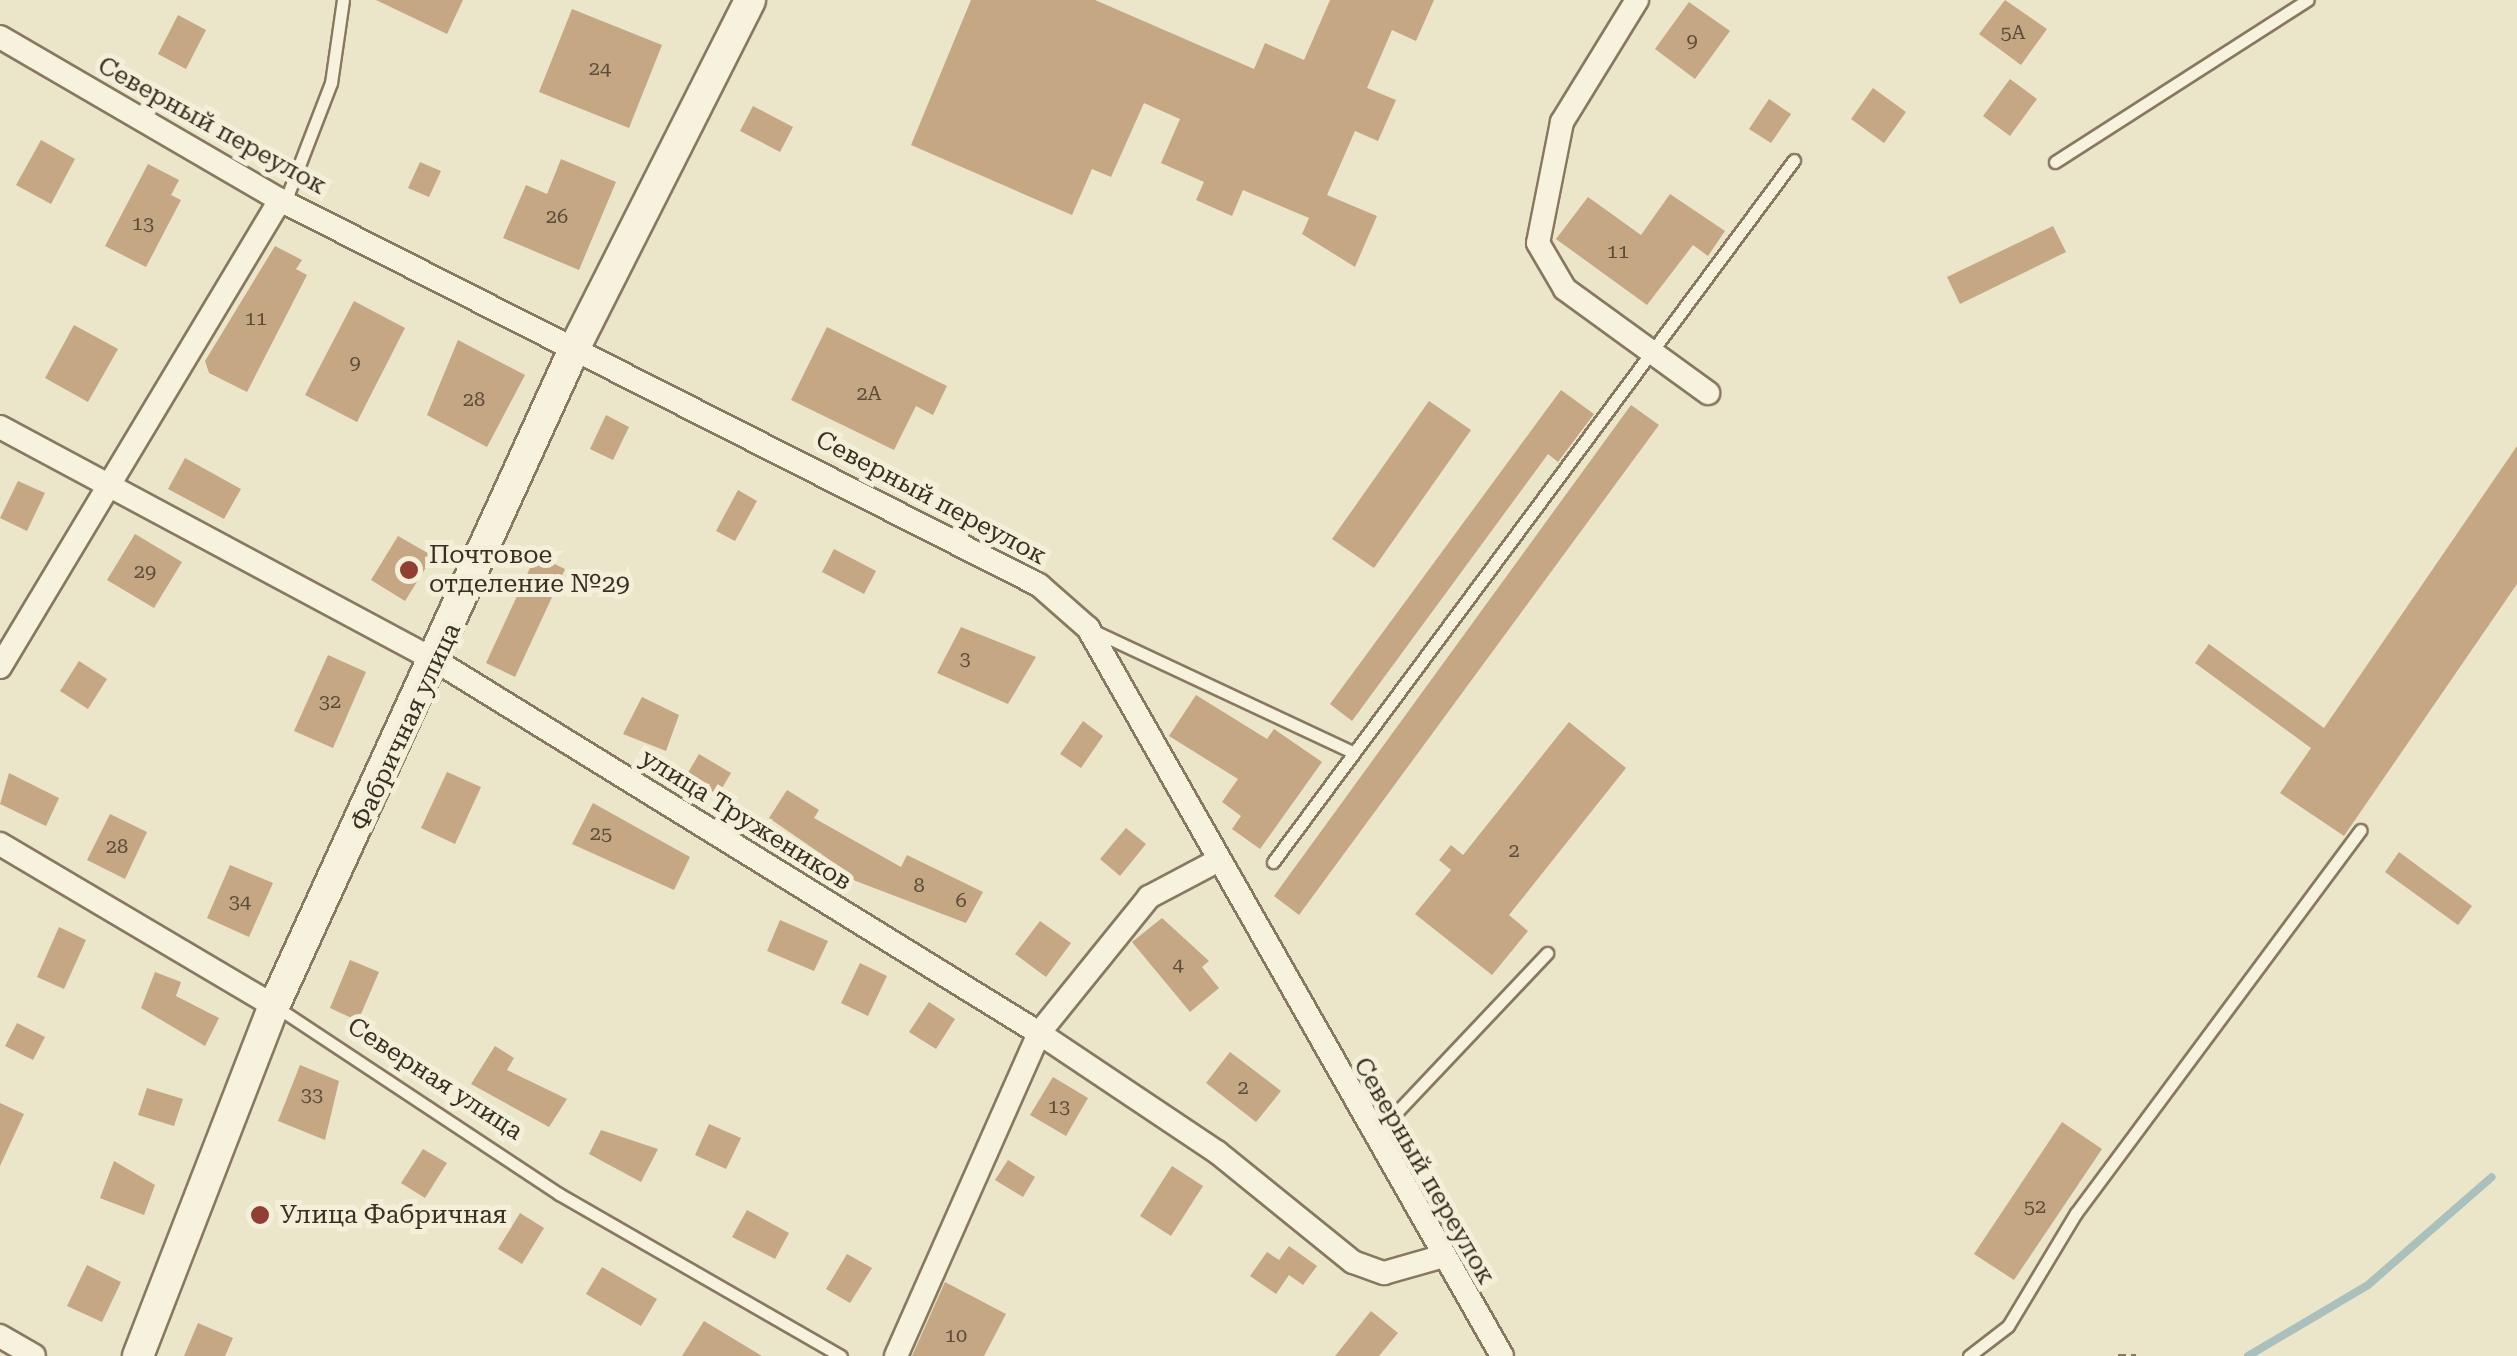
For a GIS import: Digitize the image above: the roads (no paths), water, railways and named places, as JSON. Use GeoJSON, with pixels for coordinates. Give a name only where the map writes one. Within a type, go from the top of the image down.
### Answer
{"type":"FeatureCollection","features":[{"type":"Feature","properties":{"kind":"street","name":"Фабричная улица"},"geometry":{"type":"LineString","coordinates":[[138,1356],[274,1006],[438,662],[577,343],[750,0]]}},
{"type":"Feature","properties":{"kind":"street"},"geometry":{"type":"LineString","coordinates":[[1637,0],[1562,122],[1538,243],[1565,289],[1708,392]]}},
{"type":"Feature","properties":{"kind":"street","name":"Северный переулок"},"geometry":{"type":"LineString","coordinates":[[0,37],[282,201],[577,343],[1039,586],[1088,628],[1372,1139],[1502,1356]]}},
{"type":"Feature","properties":{"kind":"street"},"geometry":{"type":"LineString","coordinates":[[0,667],[282,201]]}},
{"type":"Feature","properties":{"kind":"street","name":"улица Тружеников"},"geometry":{"type":"LineString","coordinates":[[0,427],[438,662],[1039,1034],[1217,1152],[1354,1262],[1384,1273],[1440,1257]]}},
{"type":"Feature","properties":{"kind":"street","name":"Северная улица"},"geometry":{"type":"LineString","coordinates":[[0,844],[274,1006]]}},
{"type":"Feature","properties":{"kind":"street"},"geometry":{"type":"LineString","coordinates":[[896,1356],[1039,1034],[1149,897],[1215,862]]}},
{"type":"Feature","properties":{"kind":"street"},"geometry":{"type":"LineString","coordinates":[[0,1336],[34,1356]]}},
{"type":"Feature","properties":{"kind":"lane"},"geometry":{"type":"LineString","coordinates":[[282,201],[331,83],[342,0]]}},
{"type":"Feature","properties":{"kind":"lane"},"geometry":{"type":"LineString","coordinates":[[2054,162],[2306,0]]}},
{"type":"Feature","properties":{"kind":"lane"},"geometry":{"type":"LineString","coordinates":[[1273,862],[1648,348],[1794,160]]}},
{"type":"Feature","properties":{"kind":"lane"},"geometry":{"type":"LineString","coordinates":[[1088,628],[1354,753]]}},
{"type":"Feature","properties":{"kind":"lane"},"geometry":{"type":"LineString","coordinates":[[1969,1356],[2008,1326],[2076,1213],[2360,830]]}},
{"type":"Feature","properties":{"kind":"lane"},"geometry":{"type":"LineString","coordinates":[[1372,1139],[1547,953]]}},
{"type":"Feature","properties":{"kind":"lane","name":"Северная улица"},"geometry":{"type":"LineString","coordinates":[[274,1006],[558,1194],[841,1356]]}},
{"type":"Feature","properties":{"kind":"waterway"},"geometry":{"type":"LineString","coordinates":[[2248,1356],[2368,1285],[2492,1177]]}},
{"type":"Feature","properties":{"kind":"place","name":"Почтовое отделение №29"},"geometry":{"type":"Point","coordinates":[409,570]}},
{"type":"Feature","properties":{"kind":"place","name":"Улица Фабричная"},"geometry":{"type":"Point","coordinates":[260,1215]}}]}
